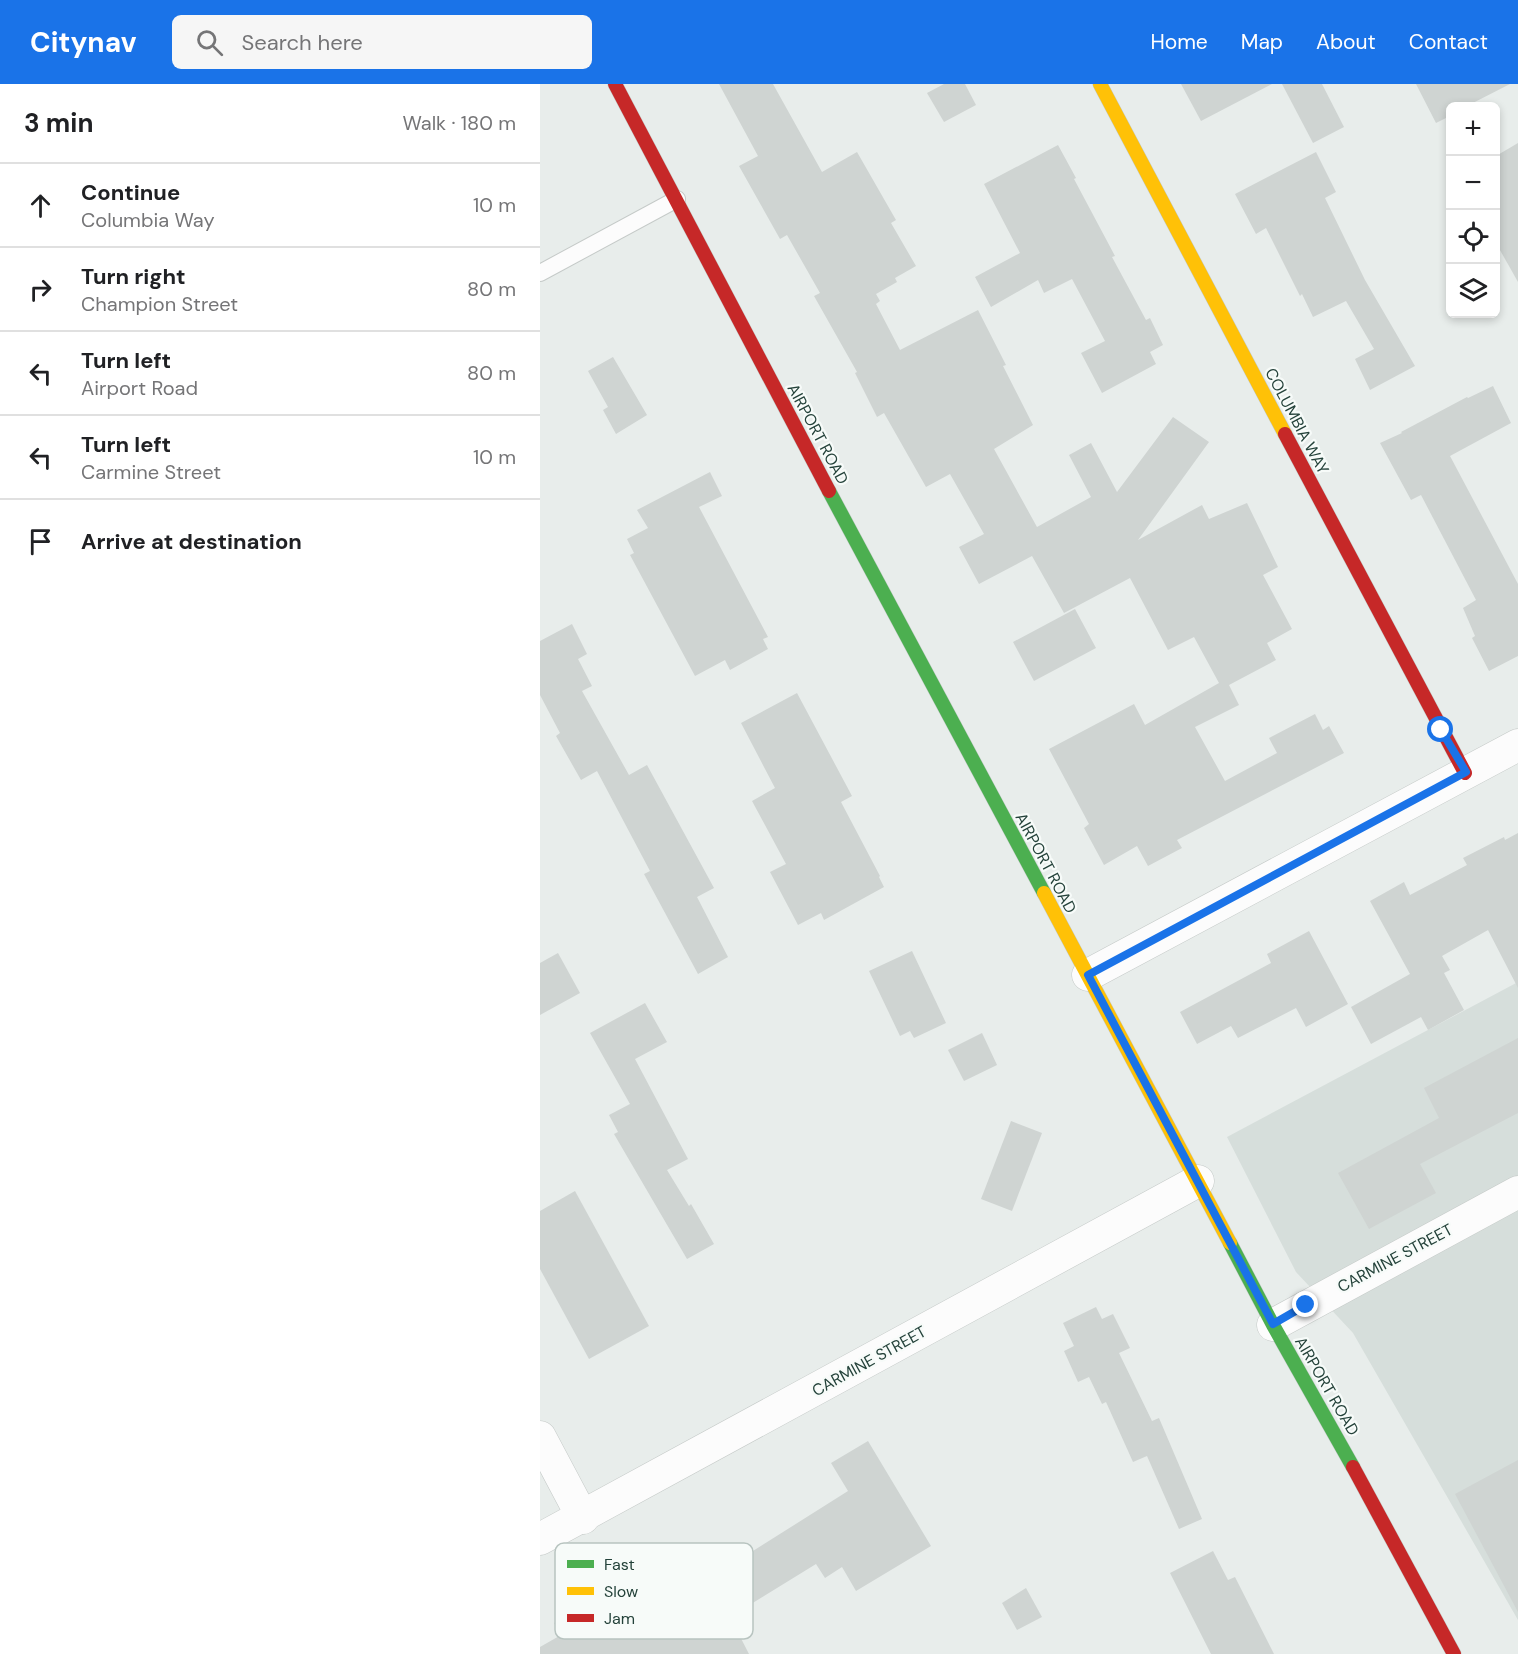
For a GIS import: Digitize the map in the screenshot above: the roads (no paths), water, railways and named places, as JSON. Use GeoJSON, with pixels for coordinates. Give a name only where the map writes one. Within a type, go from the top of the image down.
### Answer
{"type":"FeatureCollection","features":[{"type":"Feature","properties":{"kind":"street","name":"AIRPORT ROAD"},"geometry":{"type":"LineString","coordinates":[[615,84],[1273,1324],[1347,1455],[1454,1654]]}},
{"type":"Feature","properties":{"kind":"street","name":"COLUMBIA WAY"},"geometry":{"type":"LineString","coordinates":[[1100,84],[1430,709],[1466,772]]}},
{"type":"Feature","properties":{"kind":"street"},"geometry":{"type":"LineString","coordinates":[[1088,975],[1518,745]]}},
{"type":"Feature","properties":{"kind":"street","name":"CARMINE STREET"},"geometry":{"type":"LineString","coordinates":[[540,1539],[583,1518],[1198,1181]]}},
{"type":"Feature","properties":{"kind":"street","name":"CARMINE STREET"},"geometry":{"type":"LineString","coordinates":[[1273,1324],[1518,1192]]}},
{"type":"Feature","properties":{"kind":"street"},"geometry":{"type":"LineString","coordinates":[[540,1437],[583,1518]]}},
{"type":"Feature","properties":{"kind":"lane"},"geometry":{"type":"LineString","coordinates":[[540,273],[677,199]]}}]}
